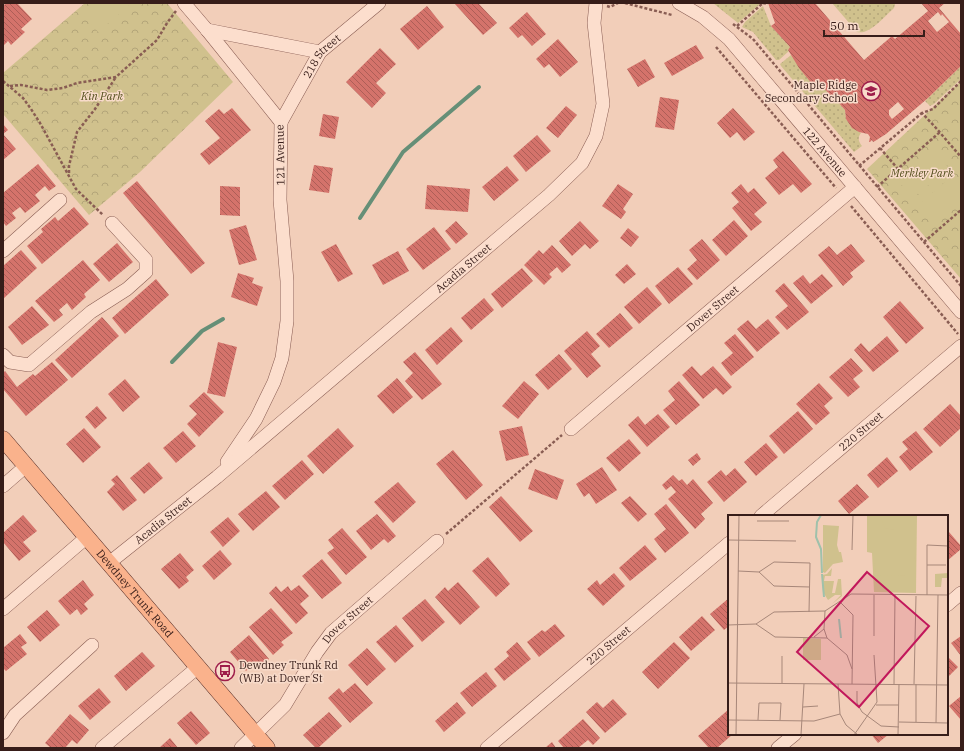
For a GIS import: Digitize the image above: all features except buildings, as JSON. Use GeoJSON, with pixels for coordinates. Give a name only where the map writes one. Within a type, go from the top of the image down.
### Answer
{"type":"FeatureCollection","features":[{"type":"Feature","properties":{"kind":"main road","name":"Dewdney Trunk Road"},"geometry":{"type":"LineString","coordinates":[[3,439],[267,748]]}},
{"type":"Feature","properties":{"kind":"street","name":"218 Street"},"geometry":{"type":"LineString","coordinates":[[281,122],[320,52],[378,3]]}},
{"type":"Feature","properties":{"kind":"street","name":"Acadia Street"},"geometry":{"type":"LineString","coordinates":[[109,563],[217,477],[549,195],[582,163],[596,136],[603,104],[594,23],[596,3]]}},
{"type":"Feature","properties":{"kind":"street","name":"122 Avenue"},"geometry":{"type":"LineString","coordinates":[[679,3],[703,17],[729,38],[961,312]]}},
{"type":"Feature","properties":{"kind":"street","name":"121 Avenue"},"geometry":{"type":"LineString","coordinates":[[181,5],[208,30],[281,122],[280,200],[287,281]]}},
{"type":"Feature","properties":{"kind":"street"},"geometry":{"type":"LineString","coordinates":[[208,30],[320,52]]}},
{"type":"Feature","properties":{"kind":"street","name":"Dover Street"},"geometry":{"type":"LineString","coordinates":[[571,429],[855,187]]}},
{"type":"Feature","properties":{"kind":"street"},"geometry":{"type":"LineString","coordinates":[[3,251],[60,200]]}},
{"type":"Feature","properties":{"kind":"street"},"geometry":{"type":"LineString","coordinates":[[3,355],[10,362],[29,365],[91,312],[127,289],[146,272],[146,260],[112,224]]}},
{"type":"Feature","properties":{"kind":"street","name":"Acadia Street"},"geometry":{"type":"LineString","coordinates":[[217,477],[256,419],[274,382],[282,358],[287,321],[287,281]]}},
{"type":"Feature","properties":{"kind":"street","name":"220 Street"},"geometry":{"type":"LineString","coordinates":[[762,515],[961,346]]}},
{"type":"Feature","properties":{"kind":"street"},"geometry":{"type":"LineString","coordinates":[[3,486],[26,466]]}},
{"type":"Feature","properties":{"kind":"street"},"geometry":{"type":"LineString","coordinates":[[3,609],[87,537]]}},
{"type":"Feature","properties":{"kind":"street","name":"Dover Street"},"geometry":{"type":"LineString","coordinates":[[240,748],[285,704],[317,652],[331,633],[437,541]]}},
{"type":"Feature","properties":{"kind":"street","name":"220 Street"},"geometry":{"type":"LineString","coordinates":[[488,748],[728,544]]}},
{"type":"Feature","properties":{"kind":"street"},"geometry":{"type":"LineString","coordinates":[[948,604],[961,593]]}},
{"type":"Feature","properties":{"kind":"street"},"geometry":{"type":"LineString","coordinates":[[3,733],[15,715],[92,645]]}},
{"type":"Feature","properties":{"kind":"street"},"geometry":{"type":"LineString","coordinates":[[102,748],[198,667]]}},
{"type":"Feature","properties":{"kind":"street"},"geometry":{"type":"LineString","coordinates":[[778,748],[794,735]]}},
{"type":"Feature","properties":{"kind":"path"},"geometry":{"type":"LineString","coordinates":[[610,6],[618,3]]}},
{"type":"Feature","properties":{"kind":"path"},"geometry":{"type":"LineString","coordinates":[[625,3],[675,16]]}},
{"type":"Feature","properties":{"kind":"path"},"geometry":{"type":"LineString","coordinates":[[737,26],[763,3],[768,4]]}},
{"type":"Feature","properties":{"kind":"path"},"geometry":{"type":"LineString","coordinates":[[70,176],[69,166],[76,132],[95,109],[116,77],[157,40],[167,23],[181,5]]}},
{"type":"Feature","properties":{"kind":"path"},"geometry":{"type":"LineString","coordinates":[[732,22],[753,39],[961,286]]}},
{"type":"Feature","properties":{"kind":"path"},"geometry":{"type":"LineString","coordinates":[[716,46],[837,189]]}},
{"type":"Feature","properties":{"kind":"path"},"geometry":{"type":"LineString","coordinates":[[10,86],[21,85],[47,90],[63,88],[77,83],[116,77]]}},
{"type":"Feature","properties":{"kind":"path"},"geometry":{"type":"LineString","coordinates":[[3,81],[23,98],[40,122],[76,189],[112,224]]}},
{"type":"Feature","properties":{"kind":"path"},"geometry":{"type":"LineString","coordinates":[[859,166],[922,112],[933,109],[961,81]]}},
{"type":"Feature","properties":{"kind":"path"},"geometry":{"type":"LineString","coordinates":[[922,112],[961,157]]}},
{"type":"Feature","properties":{"kind":"path"},"geometry":{"type":"LineString","coordinates":[[877,187],[940,132]]}},
{"type":"Feature","properties":{"kind":"path"},"geometry":{"type":"LineString","coordinates":[[880,148],[898,169]]}},
{"type":"Feature","properties":{"kind":"path"},"geometry":{"type":"LineString","coordinates":[[852,207],[958,333]]}},
{"type":"Feature","properties":{"kind":"path"},"geometry":{"type":"LineString","coordinates":[[924,242],[961,210]]}},
{"type":"Feature","properties":{"kind":"path"},"geometry":{"type":"LineString","coordinates":[[437,541],[571,429]]}},
{"type":"Feature","properties":{"kind":"green space","name":"Kin Park"},"geometry":{"type":"Polygon","coordinates":[[[85,3],[167,3],[233,82],[140,172],[89,215],[3,114],[3,73],[85,3]]]}},
{"type":"Feature","properties":{"kind":"green space"},"geometry":{"type":"Polygon","coordinates":[[[99,3],[132,3],[98,32],[84,16],[99,3]]]}},
{"type":"Feature","properties":{"kind":"green space"},"geometry":{"type":"Polygon","coordinates":[[[713,3],[760,3],[760,4],[738,23],[713,3]]]}},
{"type":"Feature","properties":{"kind":"green space"},"geometry":{"type":"Polygon","coordinates":[[[832,3],[895,4],[894,8],[872,28],[867,31],[857,32],[832,3]]]}},
{"type":"Feature","properties":{"kind":"green space"},"geometry":{"type":"Polygon","coordinates":[[[763,6],[771,26],[790,47],[788,50],[789,51],[779,60],[776,60],[753,32],[742,27],[745,22],[763,6]]]}},
{"type":"Feature","properties":{"kind":"green space"},"geometry":{"type":"Polygon","coordinates":[[[791,55],[813,85],[818,81],[845,110],[846,119],[851,126],[861,133],[859,140],[862,146],[854,152],[781,66],[780,64],[791,55]]]}},
{"type":"Feature","properties":{"kind":"green space"},"geometry":{"type":"Polygon","coordinates":[[[961,66],[961,79],[930,106],[925,101],[961,66]]]}},
{"type":"Feature","properties":{"kind":"green space","name":"Merkley Park"},"geometry":{"type":"Polygon","coordinates":[[[961,81],[961,279],[867,169],[961,81]]]}},
{"type":"Feature","properties":{"kind":"green space"},"geometry":{"type":"Polygon","coordinates":[[[935,151],[949,168],[913,198],[899,182],[935,151]]]}},
{"type":"Feature","properties":{"kind":"green space"},"geometry":{"type":"Polygon","coordinates":[[[954,174],[961,182],[961,197],[933,221],[919,204],[954,174]]]}},
{"type":"Feature","properties":{"kind":"waterway"},"geometry":{"type":"LineString","coordinates":[[360,218],[403,152],[479,87]]}},
{"type":"Feature","properties":{"kind":"waterway"},"geometry":{"type":"LineString","coordinates":[[172,362],[202,331],[223,319]]}},
{"type":"Feature","properties":{"kind":"place","name":"Maple Ridge Secondary School"},"geometry":{"type":"Point","coordinates":[871,91]}},
{"type":"Feature","properties":{"kind":"place","name":"Dewdney Trunk Rd (WB) at Dover St"},"geometry":{"type":"Point","coordinates":[225,671]}}]}
